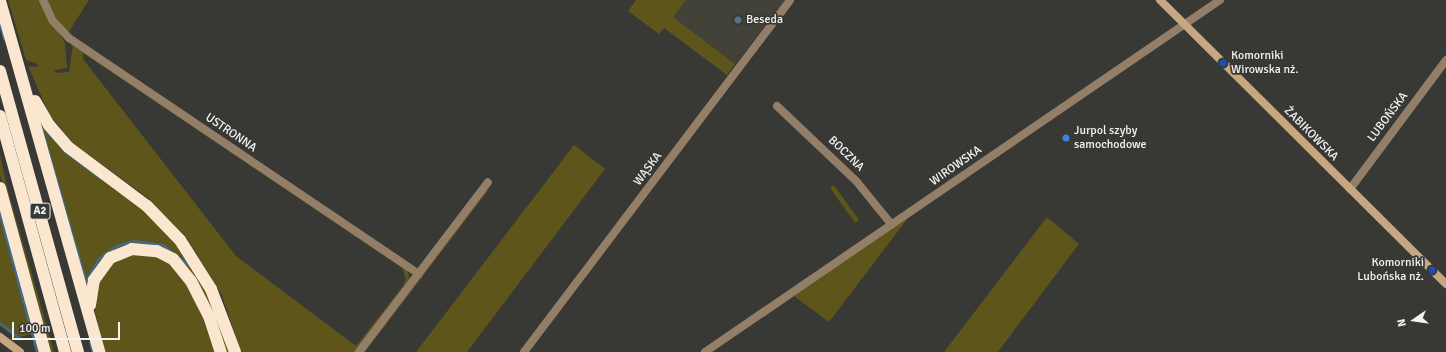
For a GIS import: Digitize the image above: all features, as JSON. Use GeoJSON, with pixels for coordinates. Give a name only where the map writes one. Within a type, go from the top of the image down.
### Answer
{"type":"FeatureCollection","features":[{"type":"Feature","properties":{"kind":"highway"},"geometry":{"type":"LineString","coordinates":[[0,1],[24,80],[100,352]]}},
{"type":"Feature","properties":{"kind":"highway","name":"A2"},"geometry":{"type":"LineString","coordinates":[[0,71],[78,352]]}},
{"type":"Feature","properties":{"kind":"highway"},"geometry":{"type":"LineString","coordinates":[[24,80],[45,119],[62,141],[147,206],[185,246],[215,296],[235,352]]}},
{"type":"Feature","properties":{"kind":"highway","name":"A2"},"geometry":{"type":"LineString","coordinates":[[0,116],[65,352]]}},
{"type":"Feature","properties":{"kind":"highway"},"geometry":{"type":"LineString","coordinates":[[0,188],[44,352]]}},
{"type":"Feature","properties":{"kind":"highway"},"geometry":{"type":"LineString","coordinates":[[0,197],[6,211]]}},
{"type":"Feature","properties":{"kind":"highway"},"geometry":{"type":"LineString","coordinates":[[91,322],[91,291],[100,268],[122,251],[149,249],[170,257],[188,275],[208,312],[221,352]]}},
{"type":"Feature","properties":{"kind":"street","name":"USTRONNA"},"geometry":{"type":"LineString","coordinates":[[43,0],[53,22],[69,38],[419,274]]}},
{"type":"Feature","properties":{"kind":"street","name":"WĄSKA"},"geometry":{"type":"LineString","coordinates":[[524,352],[790,0]]}},
{"type":"Feature","properties":{"kind":"street","name":"ŻABIKOWSKA"},"geometry":{"type":"LineString","coordinates":[[1160,0],[1446,284]]}},
{"type":"Feature","properties":{"kind":"street","name":"WIROWSKA"},"geometry":{"type":"LineString","coordinates":[[705,352],[1220,0]]}},
{"type":"Feature","properties":{"kind":"street","name":"LUBOŃSKA"},"geometry":{"type":"LineString","coordinates":[[1350,189],[1446,60]]}},
{"type":"Feature","properties":{"kind":"street","name":"BOCZNA"},"geometry":{"type":"LineString","coordinates":[[777,106],[857,182],[892,225]]}},
{"type":"Feature","properties":{"kind":"street"},"geometry":{"type":"LineString","coordinates":[[359,352],[488,182]]}},
{"type":"Feature","properties":{"kind":"street"},"geometry":{"type":"LineString","coordinates":[[0,337],[20,352]]}},
{"type":"Feature","properties":{"kind":"shaded area"},"geometry":{"type":"Polygon","coordinates":[[[8,0],[40,0],[65,43],[67,68],[55,70],[55,73],[69,72],[73,44],[406,268],[410,278],[356,352],[241,352],[221,293],[186,237],[148,198],[75,145],[50,116],[28,66],[37,67],[37,64],[26,60],[8,0]],[[83,53],[83,59],[236,256],[356,346],[403,286],[406,279],[402,268],[83,53]]]}},
{"type":"Feature","properties":{"kind":"shaded area"},"geometry":{"type":"Polygon","coordinates":[[[46,0],[89,0],[68,33],[60,26],[46,0]]]}},
{"type":"Feature","properties":{"kind":"shaded area"},"geometry":{"type":"Polygon","coordinates":[[[636,0],[686,0],[673,17],[735,64],[727,75],[664,28],[659,34],[628,11],[636,0]]]}},
{"type":"Feature","properties":{"kind":"shaded area"},"geometry":{"type":"Polygon","coordinates":[[[686,0],[785,0],[735,64],[672,17],[686,0]]]}},
{"type":"Feature","properties":{"kind":"shaded area"},"geometry":{"type":"Polygon","coordinates":[[[37,117],[155,218],[205,282],[231,352],[226,352],[214,314],[155,245],[131,244],[107,255],[94,269],[87,288],[37,117]]]}},
{"type":"Feature","properties":{"kind":"shaded area"},"geometry":{"type":"Polygon","coordinates":[[[574,145],[605,169],[467,352],[416,352],[574,145]]]}},
{"type":"Feature","properties":{"kind":"shaded area"},"geometry":{"type":"Polygon","coordinates":[[[0,155],[8,191],[54,352],[48,352],[0,175],[0,155]]]}},
{"type":"Feature","properties":{"kind":"shaded area"},"geometry":{"type":"Polygon","coordinates":[[[834,185],[859,220],[855,223],[830,188],[834,185]]]}},
{"type":"Feature","properties":{"kind":"shaded area"},"geometry":{"type":"Polygon","coordinates":[[[490,188],[365,352],[362,352],[483,193],[490,188]]]}},
{"type":"Feature","properties":{"kind":"shaded area"},"geometry":{"type":"Polygon","coordinates":[[[0,206],[40,352],[36,351],[31,334],[21,337],[21,342],[0,326],[0,206]]]}},
{"type":"Feature","properties":{"kind":"shaded area"},"geometry":{"type":"Polygon","coordinates":[[[1047,217],[1079,244],[998,352],[944,352],[1047,217]]]}},
{"type":"Feature","properties":{"kind":"shaded area"},"geometry":{"type":"Polygon","coordinates":[[[908,218],[829,322],[794,296],[908,218]]]}},
{"type":"Feature","properties":{"kind":"shaded area"},"geometry":{"type":"Polygon","coordinates":[[[128,252],[160,255],[186,277],[218,352],[104,352],[93,302],[100,273],[128,252]]]}},
{"type":"Feature","properties":{"kind":"waterway"},"geometry":{"type":"LineString","coordinates":[[0,24],[4,39]]}},
{"type":"Feature","properties":{"kind":"waterway"},"geometry":{"type":"LineString","coordinates":[[40,122],[86,281],[100,258],[117,246],[134,241],[163,245],[190,266]]}},
{"type":"Feature","properties":{"kind":"waterway"},"geometry":{"type":"LineString","coordinates":[[44,128],[62,149]]}},
{"type":"Feature","properties":{"kind":"waterway"},"geometry":{"type":"LineString","coordinates":[[65,152],[100,178]]}},
{"type":"Feature","properties":{"kind":"waterway"},"geometry":{"type":"LineString","coordinates":[[0,214],[37,352]]}},
{"type":"Feature","properties":{"kind":"waterway"},"geometry":{"type":"LineString","coordinates":[[0,323],[18,337]]}},
{"type":"Feature","properties":{"kind":"waterway"},"geometry":{"type":"LineString","coordinates":[[90,343],[93,352]]}},
{"type":"Feature","properties":{"kind":"place","name":"Beseda"},"geometry":{"type":"Point","coordinates":[738,20]}},
{"type":"Feature","properties":{"kind":"place","name":"Komorniki Wirowska nż."},"geometry":{"type":"Point","coordinates":[1223,63]}},
{"type":"Feature","properties":{"kind":"place","name":"Jurpol szyby samochodowe"},"geometry":{"type":"Point","coordinates":[1066,138]}},
{"type":"Feature","properties":{"kind":"place","name":"Komorniki Lubońska nż."},"geometry":{"type":"Point","coordinates":[1432,270]}}]}
